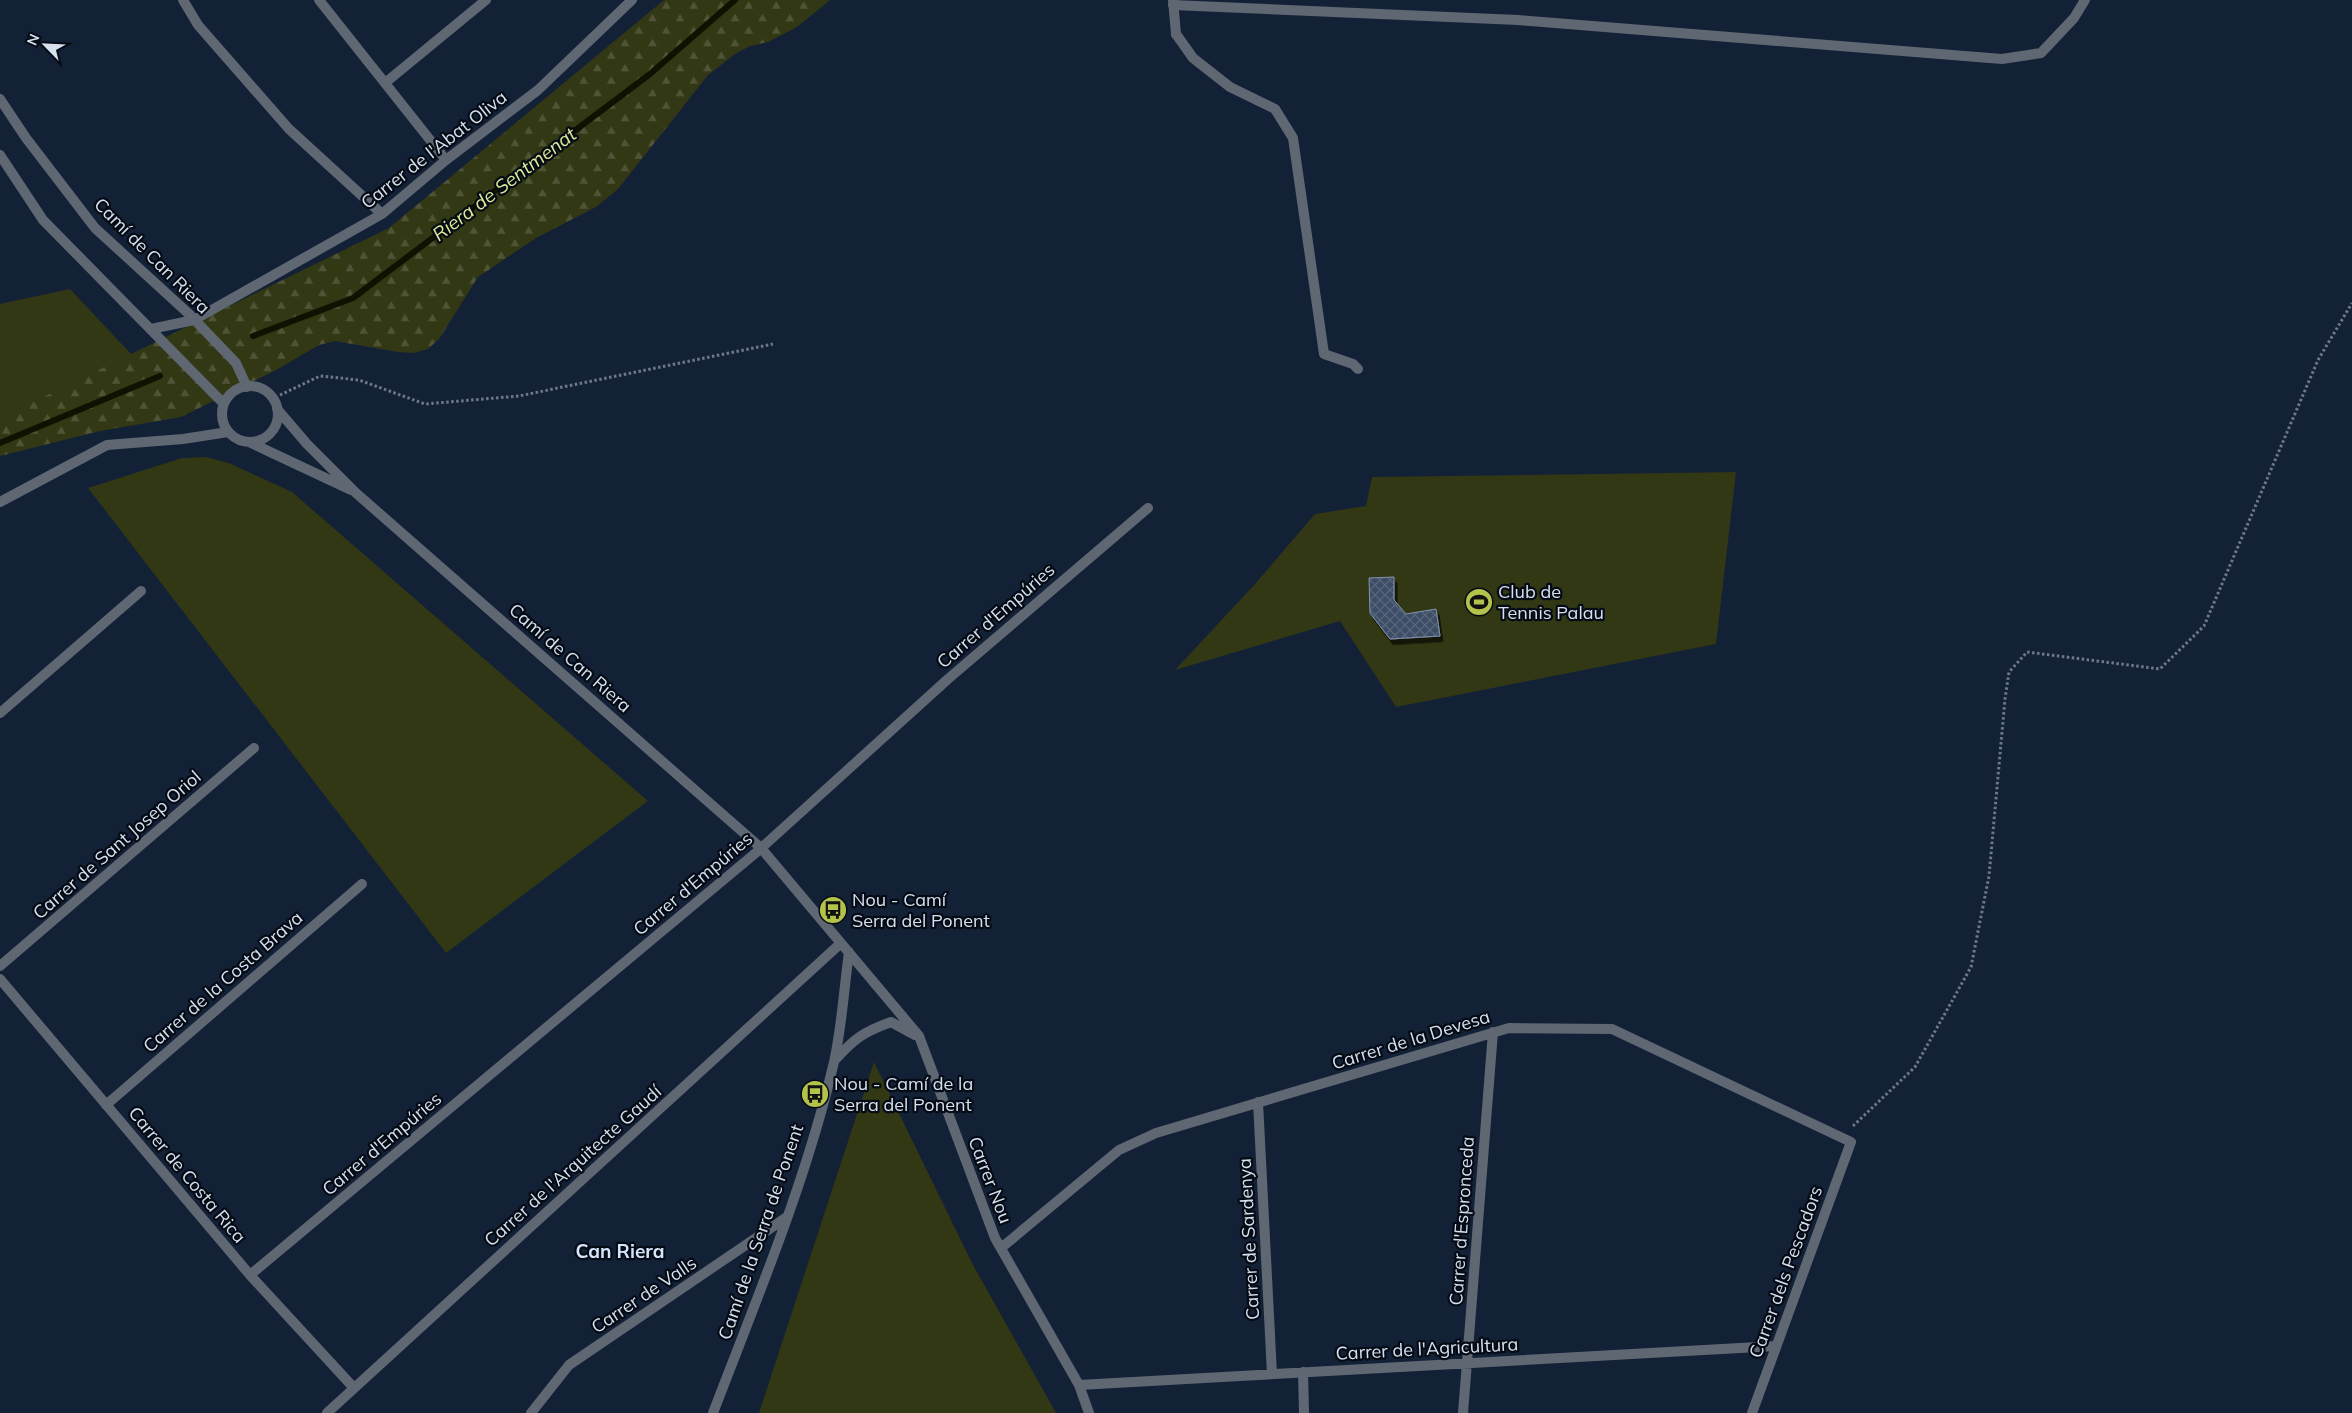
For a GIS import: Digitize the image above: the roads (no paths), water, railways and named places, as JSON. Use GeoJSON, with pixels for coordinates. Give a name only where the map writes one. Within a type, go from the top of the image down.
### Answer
{"type":"FeatureCollection","features":[{"type":"Feature","properties":{"kind":"street"},"geometry":{"type":"LineString","coordinates":[[184,0],[198,25],[289,129],[382,214]]}},
{"type":"Feature","properties":{"kind":"street"},"geometry":{"type":"LineString","coordinates":[[319,0],[446,160]]}},
{"type":"Feature","properties":{"kind":"street"},"geometry":{"type":"LineString","coordinates":[[385,83],[486,0]]}},
{"type":"Feature","properties":{"kind":"street","name":"Carrer de l'Abat Oliva"},"geometry":{"type":"LineString","coordinates":[[151,330],[194,320],[382,214],[446,160],[538,90],[632,0]]}},
{"type":"Feature","properties":{"kind":"street"},"geometry":{"type":"LineString","coordinates":[[1358,369],[1353,364],[1324,354],[1293,138],[1275,110],[1230,88],[1193,58],[1176,34],[1173,2],[1518,20],[2002,59],[2041,53],[2074,18],[2084,0]]}},
{"type":"Feature","properties":{"kind":"street","name":"Camí de Can Riera"},"geometry":{"type":"LineString","coordinates":[[0,99],[26,138],[95,228],[194,320],[236,363],[247,387]]}},
{"type":"Feature","properties":{"kind":"street"},"geometry":{"type":"LineString","coordinates":[[0,155],[43,220],[224,404]]}},
{"type":"Feature","properties":{"kind":"street"},"geometry":{"type":"LineString","coordinates":[[247,387],[265,391],[272,398],[277,409],[275,426],[270,432],[264,438],[248,442],[237,439],[228,432],[222,418],[224,404],[233,392],[247,387]]}},
{"type":"Feature","properties":{"kind":"street","name":"Camí de Can Riera"},"geometry":{"type":"LineString","coordinates":[[277,409],[307,444],[356,493],[761,848]]}},
{"type":"Feature","properties":{"kind":"street"},"geometry":{"type":"LineString","coordinates":[[0,502],[107,445],[183,439],[228,432]]}},
{"type":"Feature","properties":{"kind":"street","name":"Camí de Can Riera"},"geometry":{"type":"LineString","coordinates":[[248,442],[356,493]]}},
{"type":"Feature","properties":{"kind":"street","name":"Carrer d'Empúries"},"geometry":{"type":"LineString","coordinates":[[250,1275],[761,848],[948,680],[1148,508]]}},
{"type":"Feature","properties":{"kind":"street"},"geometry":{"type":"LineString","coordinates":[[0,712],[141,592]]}},
{"type":"Feature","properties":{"kind":"street","name":"Carrer de Sant Josep Oriol"},"geometry":{"type":"LineString","coordinates":[[0,966],[254,748]]}},
{"type":"Feature","properties":{"kind":"street","name":"Carrer Nou"},"geometry":{"type":"LineString","coordinates":[[761,848],[918,1036],[1001,1248],[1079,1385],[1089,1413]]}},
{"type":"Feature","properties":{"kind":"street","name":"Carrer de la Costa Brava"},"geometry":{"type":"LineString","coordinates":[[106,1105],[362,884]]}},
{"type":"Feature","properties":{"kind":"street","name":"Carrer de l'Arquitecte Gaudí"},"geometry":{"type":"LineString","coordinates":[[327,1413],[841,943]]}},
{"type":"Feature","properties":{"kind":"street","name":"Camí de la Serra de Ponent"},"geometry":{"type":"LineString","coordinates":[[713,1413],[787,1217],[835,1060],[849,952]]}},
{"type":"Feature","properties":{"kind":"street","name":"Carrer de Costa Rica"},"geometry":{"type":"LineString","coordinates":[[0,979],[250,1275],[354,1388]]}},
{"type":"Feature","properties":{"kind":"street","name":"Camí de la Serra de Ponent"},"geometry":{"type":"LineString","coordinates":[[835,1060],[851,1043],[868,1030],[891,1022],[918,1036]]}},
{"type":"Feature","properties":{"kind":"street","name":"Carrer de la Devesa"},"geometry":{"type":"LineString","coordinates":[[1001,1248],[1119,1150],[1156,1133],[1509,1028],[1612,1029],[1847,1140]]}},
{"type":"Feature","properties":{"kind":"street","name":"Carrer d'Espronceda"},"geometry":{"type":"LineString","coordinates":[[1463,1413],[1493,1032]]}},
{"type":"Feature","properties":{"kind":"street","name":"Carrer de Sardenya"},"geometry":{"type":"LineString","coordinates":[[1258,1102],[1272,1374]]}},
{"type":"Feature","properties":{"kind":"street","name":"Carrer dels Pescadors"},"geometry":{"type":"LineString","coordinates":[[1752,1413],[1847,1140]]}},
{"type":"Feature","properties":{"kind":"street","name":"Carrer de Valls"},"geometry":{"type":"LineString","coordinates":[[531,1413],[570,1365],[787,1217]]}},
{"type":"Feature","properties":{"kind":"street","name":"Carrer de l'Agricultura"},"geometry":{"type":"LineString","coordinates":[[1079,1385],[1776,1346]]}},
{"type":"Feature","properties":{"kind":"street"},"geometry":{"type":"LineString","coordinates":[[1303,1372],[1304,1413]]}},
{"type":"Feature","properties":{"kind":"waterway","name":"Riera de Sentmenat"},"geometry":{"type":"LineString","coordinates":[[253,336],[353,298],[650,74],[735,0]]}},
{"type":"Feature","properties":{"kind":"waterway","name":"Riera de Sentmenat"},"geometry":{"type":"LineString","coordinates":[[0,443],[160,376]]}},
{"type":"Feature","properties":{"kind":"place","name":"Club de Tennis Palau"},"geometry":{"type":"Point","coordinates":[1479,602]}},
{"type":"Feature","properties":{"kind":"place","name":"Nou - Camí Serra del Ponent"},"geometry":{"type":"Point","coordinates":[833,910]}},
{"type":"Feature","properties":{"kind":"place","name":"Nou - Camí de la Serra del Ponent"},"geometry":{"type":"Point","coordinates":[815,1094]}},
{"type":"Feature","properties":{"kind":"district","name":"Can Riera"},"geometry":{"type":"Point","coordinates":[620,1251]}}]}
